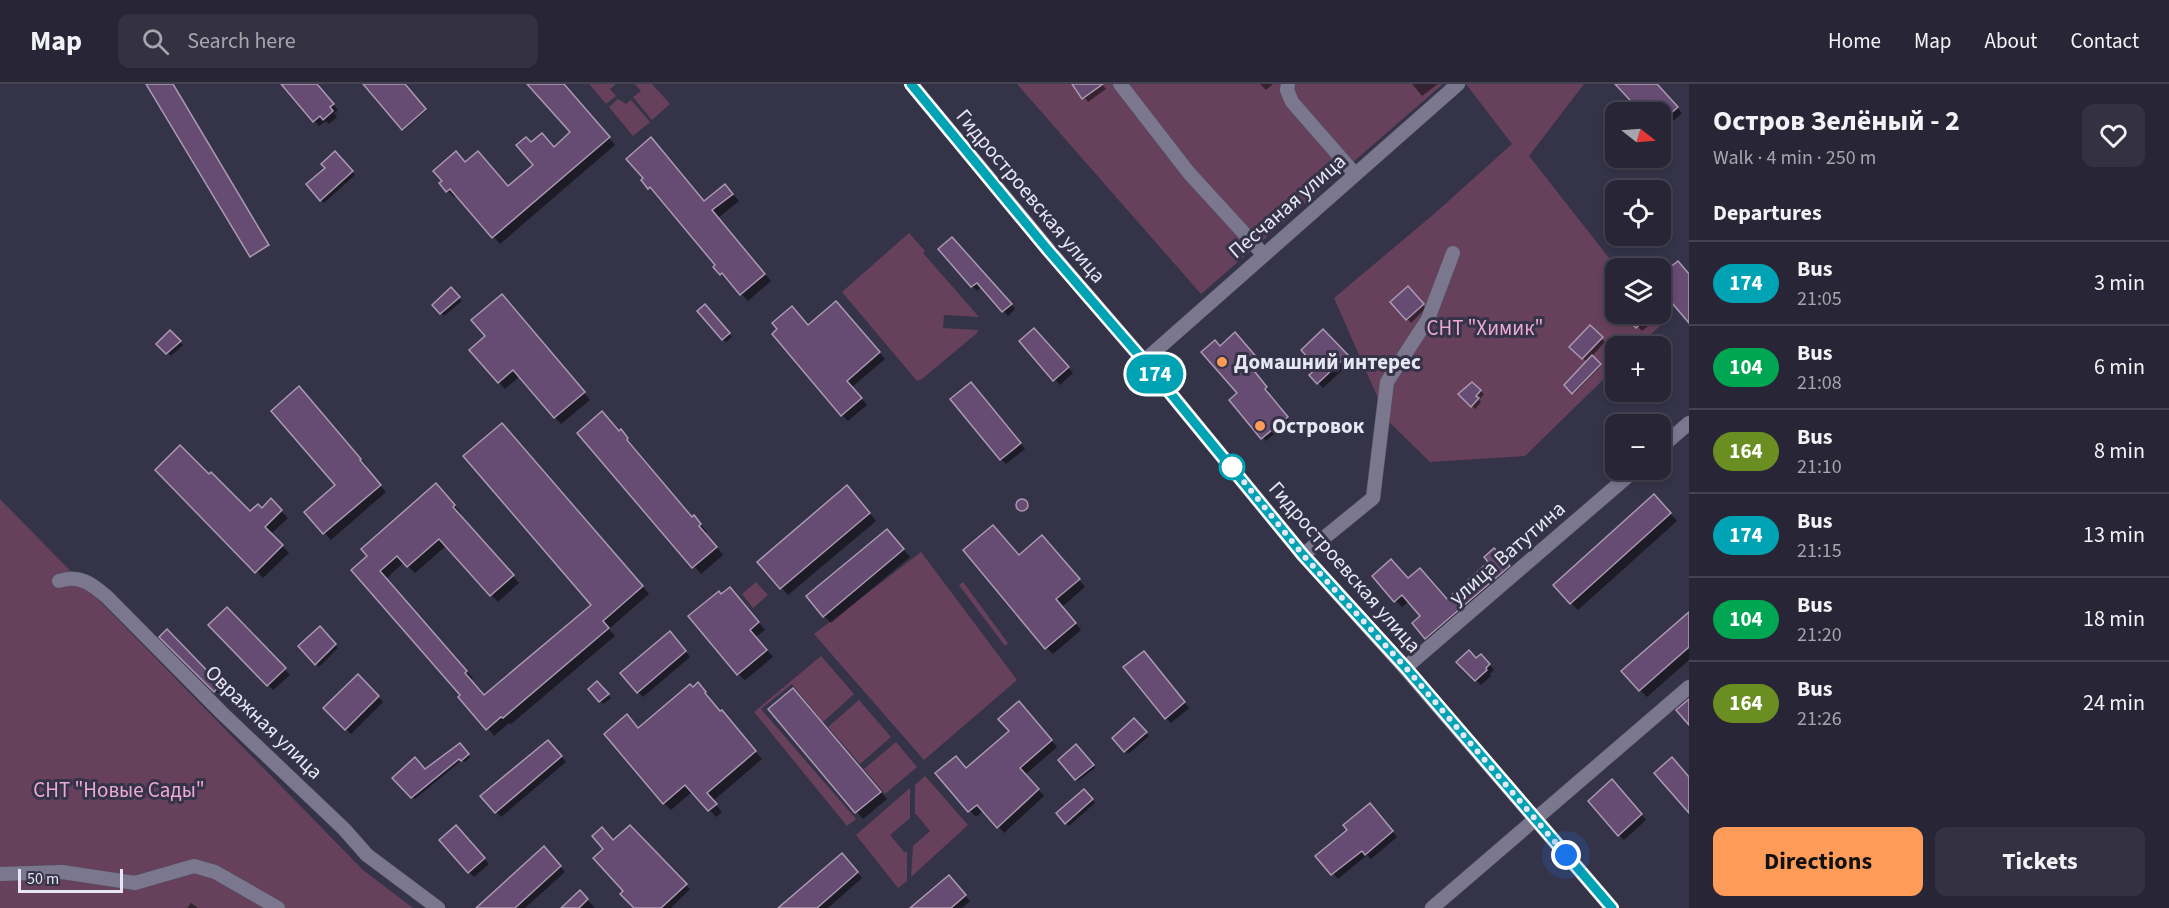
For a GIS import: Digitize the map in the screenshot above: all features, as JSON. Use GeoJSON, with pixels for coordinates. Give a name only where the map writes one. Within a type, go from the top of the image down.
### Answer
{"type":"FeatureCollection","features":[{"type":"Feature","properties":{"kind":"street","name":"Гидростроевская улица"},"geometry":{"type":"LineString","coordinates":[[911,84],[1048,250],[1144,361],[1303,555],[1406,668],[1612,908]]}},
{"type":"Feature","properties":{"kind":"street"},"geometry":{"type":"LineString","coordinates":[[1120,84],[1189,173],[1263,254]]}},
{"type":"Feature","properties":{"kind":"street"},"geometry":{"type":"LineString","coordinates":[[1288,84],[1287,90],[1292,102],[1355,174]]}},
{"type":"Feature","properties":{"kind":"street","name":"Песчаная улица"},"geometry":{"type":"LineString","coordinates":[[1144,361],[1458,84]]}},
{"type":"Feature","properties":{"kind":"street"},"geometry":{"type":"LineString","coordinates":[[1303,555],[1373,498],[1387,382],[1428,319],[1453,253]]}},
{"type":"Feature","properties":{"kind":"street"},"geometry":{"type":"LineString","coordinates":[[1671,439],[1689,423]]}},
{"type":"Feature","properties":{"kind":"street","name":"улица Ватутина"},"geometry":{"type":"LineString","coordinates":[[1406,668],[1623,480]]}},
{"type":"Feature","properties":{"kind":"street","name":"Овражная улица"},"geometry":{"type":"LineString","coordinates":[[59,581],[70,577],[79,578],[95,586],[222,713],[344,829],[367,855],[438,908]]}},
{"type":"Feature","properties":{"kind":"street"},"geometry":{"type":"LineString","coordinates":[[1432,908],[1689,687]]}},
{"type":"Feature","properties":{"kind":"street"},"geometry":{"type":"LineString","coordinates":[[0,874],[62,872],[135,883],[194,866],[215,872],[278,908]]}},
{"type":"Feature","properties":{"kind":"green space"},"geometry":{"type":"Polygon","coordinates":[[[589,84],[616,84],[610,89],[616,96],[606,104],[589,84]]]}},
{"type":"Feature","properties":{"kind":"green space"},"geometry":{"type":"Polygon","coordinates":[[[635,84],[652,84],[670,104],[652,120],[633,97],[641,91],[635,84]]]}},
{"type":"Feature","properties":{"kind":"green space"},"geometry":{"type":"Polygon","coordinates":[[[1017,84],[1443,84],[1201,294],[1017,84]]]}},
{"type":"Feature","properties":{"kind":"green space","name":"СНТ \"Химик\""},"geometry":{"type":"Polygon","coordinates":[[[1466,84],[1584,84],[1529,156],[1609,258],[1605,258],[1605,324],[1661,325],[1649,336],[1605,336],[1605,378],[1525,456],[1430,462],[1388,421],[1334,298],[1434,214],[1512,144],[1466,84]]]}},
{"type":"Feature","properties":{"kind":"green space"},"geometry":{"type":"Polygon","coordinates":[[[618,99],[626,104],[631,100],[650,122],[633,136],[609,107],[618,99]]]}},
{"type":"Feature","properties":{"kind":"green space"},"geometry":{"type":"Polygon","coordinates":[[[909,233],[925,251],[923,253],[979,317],[944,315],[943,328],[978,330],[977,333],[917,381],[842,292],[909,233]]]}},
{"type":"Feature","properties":{"kind":"green space","name":"СНТ \"Новые Сады\""},"geometry":{"type":"Polygon","coordinates":[[[0,499],[363,870],[413,908],[0,908],[0,499]]]}},
{"type":"Feature","properties":{"kind":"green space"},"geometry":{"type":"Polygon","coordinates":[[[921,552],[1017,680],[924,760],[814,634],[921,552]]]}},
{"type":"Feature","properties":{"kind":"green space"},"geometry":{"type":"Polygon","coordinates":[[[756,582],[768,595],[753,608],[742,594],[756,582]]]}},
{"type":"Feature","properties":{"kind":"green space"},"geometry":{"type":"Polygon","coordinates":[[[963,582],[1008,643],[1005,646],[959,585],[963,582]]]}},
{"type":"Feature","properties":{"kind":"green space"},"geometry":{"type":"Polygon","coordinates":[[[821,656],[854,694],[823,722],[792,684],[761,709],[856,819],[847,826],[754,712],[821,656]]]}},
{"type":"Feature","properties":{"kind":"green space"},"geometry":{"type":"Polygon","coordinates":[[[859,700],[891,737],[860,764],[828,727],[859,700]]]}},
{"type":"Feature","properties":{"kind":"green space"},"geometry":{"type":"Polygon","coordinates":[[[896,742],[917,767],[885,794],[864,769],[896,742]]]}},
{"type":"Feature","properties":{"kind":"green space"},"geometry":{"type":"Polygon","coordinates":[[[925,776],[968,825],[911,877],[913,846],[930,831],[915,814],[915,785],[925,776]]]}},
{"type":"Feature","properties":{"kind":"green space"},"geometry":{"type":"Polygon","coordinates":[[[910,788],[910,818],[890,835],[905,853],[907,851],[907,881],[898,888],[856,835],[910,788]]]}},
{"type":"Feature","properties":{"kind":"building"},"geometry":{"type":"Polygon","coordinates":[[[146,84],[173,84],[269,245],[250,257],[146,84]]]}},
{"type":"Feature","properties":{"kind":"building"},"geometry":{"type":"Polygon","coordinates":[[[281,84],[317,84],[334,104],[330,107],[333,111],[323,120],[320,116],[313,122],[281,84]]]}},
{"type":"Feature","properties":{"kind":"building"},"geometry":{"type":"Polygon","coordinates":[[[363,84],[405,84],[426,109],[402,130],[363,84]]]}},
{"type":"Feature","properties":{"kind":"building"},"geometry":{"type":"Polygon","coordinates":[[[527,84],[564,84],[610,137],[492,238],[450,189],[446,192],[439,183],[442,181],[433,171],[456,151],[465,162],[478,151],[508,186],[533,165],[516,145],[526,137],[531,142],[542,133],[554,147],[570,132],[527,84]]]}},
{"type":"Feature","properties":{"kind":"building"},"geometry":{"type":"Polygon","coordinates":[[[1072,84],[1103,84],[1082,99],[1072,84]]]}},
{"type":"Feature","properties":{"kind":"building"},"geometry":{"type":"Polygon","coordinates":[[[1615,84],[1657,84],[1678,107],[1671,113],[1671,102],[1632,102],[1615,84]]]}},
{"type":"Feature","properties":{"kind":"building"},"geometry":{"type":"Polygon","coordinates":[[[651,137],[704,201],[725,184],[733,194],[712,210],[765,274],[740,295],[722,273],[720,275],[713,267],[715,265],[650,187],[648,189],[641,180],[643,178],[626,159],[651,137]]]}},
{"type":"Feature","properties":{"kind":"building"},"geometry":{"type":"Polygon","coordinates":[[[335,151],[353,171],[320,201],[306,184],[325,168],[321,164],[335,151]]]}},
{"type":"Feature","properties":{"kind":"building"},"geometry":{"type":"Polygon","coordinates":[[[952,237],[1012,304],[1002,312],[977,283],[971,287],[938,249],[952,237]]]}},
{"type":"Feature","properties":{"kind":"building"},"geometry":{"type":"Polygon","coordinates":[[[1678,261],[1689,274],[1689,323],[1671,302],[1671,266],[1678,261]]]}},
{"type":"Feature","properties":{"kind":"building"},"geometry":{"type":"Polygon","coordinates":[[[1408,286],[1424,304],[1406,320],[1390,302],[1408,286]]]}},
{"type":"Feature","properties":{"kind":"building"},"geometry":{"type":"Polygon","coordinates":[[[451,287],[460,297],[440,314],[432,305],[451,287]]]}},
{"type":"Feature","properties":{"kind":"building"},"geometry":{"type":"Polygon","coordinates":[[[502,294],[585,392],[554,418],[513,370],[498,383],[469,350],[485,336],[471,320],[502,294]]]}},
{"type":"Feature","properties":{"kind":"building"},"geometry":{"type":"Polygon","coordinates":[[[836,301],[880,352],[847,381],[862,398],[841,416],[772,334],[777,329],[772,323],[792,306],[808,325],[836,301]]]}},
{"type":"Feature","properties":{"kind":"building"},"geometry":{"type":"Polygon","coordinates":[[[705,304],[730,333],[722,340],[697,311],[705,304]]]}},
{"type":"Feature","properties":{"kind":"building"},"geometry":{"type":"Polygon","coordinates":[[[1590,325],[1603,337],[1582,359],[1569,347],[1590,325]]]}},
{"type":"Feature","properties":{"kind":"building"},"geometry":{"type":"Polygon","coordinates":[[[1034,328],[1069,367],[1053,381],[1019,341],[1034,328]]]}},
{"type":"Feature","properties":{"kind":"building"},"geometry":{"type":"Polygon","coordinates":[[[1323,329],[1348,355],[1317,384],[1309,375],[1317,368],[1301,350],[1323,329]]]}},
{"type":"Feature","properties":{"kind":"building"},"geometry":{"type":"Polygon","coordinates":[[[170,330],[181,341],[166,354],[156,344],[170,330]]]}},
{"type":"Feature","properties":{"kind":"building"},"geometry":{"type":"Polygon","coordinates":[[[1235,332],[1259,360],[1251,367],[1267,387],[1265,389],[1288,417],[1261,439],[1229,400],[1237,393],[1201,352],[1215,340],[1220,346],[1235,332]]]}},
{"type":"Feature","properties":{"kind":"building"},"geometry":{"type":"Polygon","coordinates":[[[1592,355],[1601,364],[1572,394],[1564,385],[1592,355]]]}},
{"type":"Feature","properties":{"kind":"building"},"geometry":{"type":"Polygon","coordinates":[[[971,382],[1021,443],[1000,460],[950,399],[971,382]]]}},
{"type":"Feature","properties":{"kind":"building"},"geometry":{"type":"Polygon","coordinates":[[[1472,382],[1481,390],[1476,396],[1479,398],[1471,407],[1458,394],[1472,382]]]}},
{"type":"Feature","properties":{"kind":"building"},"geometry":{"type":"Polygon","coordinates":[[[299,386],[381,485],[323,534],[304,512],[335,485],[271,411],[299,386]]]}},
{"type":"Feature","properties":{"kind":"building"},"geometry":{"type":"Polygon","coordinates":[[[602,411],[619,431],[621,429],[628,438],[627,440],[692,517],[694,515],[701,524],[699,526],[717,547],[692,568],[577,433],[602,411]]]}},
{"type":"Feature","properties":{"kind":"building"},"geometry":{"type":"Polygon","coordinates":[[[502,423],[643,586],[603,621],[609,628],[486,730],[458,697],[460,695],[351,570],[367,556],[361,549],[436,483],[455,505],[453,507],[514,575],[490,596],[439,539],[407,567],[397,556],[380,571],[467,671],[465,673],[484,695],[591,605],[463,456],[502,423]]]}},
{"type":"Feature","properties":{"kind":"building"},"geometry":{"type":"Polygon","coordinates":[[[180,445],[250,511],[258,504],[262,508],[271,498],[282,510],[265,527],[283,545],[255,573],[155,470],[180,445]]]}},
{"type":"Feature","properties":{"kind":"building"},"geometry":{"type":"Polygon","coordinates":[[[847,485],[870,513],[780,589],[757,562],[847,485]]]}},
{"type":"Feature","properties":{"kind":"building"},"geometry":{"type":"Polygon","coordinates":[[[1654,494],[1671,513],[1570,604],[1553,585],[1654,494]]]}},
{"type":"Feature","properties":{"kind":"building"},"geometry":{"type":"Polygon","coordinates":[[[1024,499],[1027,500],[1027,510],[1020,511],[1017,510],[1016,503],[1017,500],[1024,499]]]}},
{"type":"Feature","properties":{"kind":"building"},"geometry":{"type":"Polygon","coordinates":[[[993,525],[1019,555],[1042,535],[1080,579],[1056,599],[1076,623],[1045,649],[963,550],[993,525]]]}},
{"type":"Feature","properties":{"kind":"building"},"geometry":{"type":"Polygon","coordinates":[[[887,529],[904,549],[823,617],[806,596],[887,529]]]}},
{"type":"Feature","properties":{"kind":"building"},"geometry":{"type":"Polygon","coordinates":[[[1494,548],[1510,566],[1425,639],[1412,623],[1420,616],[1402,595],[1394,602],[1372,576],[1391,559],[1408,578],[1420,568],[1447,599],[1488,562],[1484,557],[1494,548]]]}},
{"type":"Feature","properties":{"kind":"building"},"geometry":{"type":"Polygon","coordinates":[[[730,587],[759,622],[750,630],[767,650],[737,675],[688,616],[719,591],[721,594],[730,587]]]}},
{"type":"Feature","properties":{"kind":"building"},"geometry":{"type":"Polygon","coordinates":[[[227,607],[286,668],[267,686],[208,625],[227,607]]]}},
{"type":"Feature","properties":{"kind":"building"},"geometry":{"type":"Polygon","coordinates":[[[1689,612],[1689,647],[1639,691],[1621,671],[1689,612]]]}},
{"type":"Feature","properties":{"kind":"building"},"geometry":{"type":"Polygon","coordinates":[[[320,626],[336,644],[315,665],[298,646],[320,626]]]}},
{"type":"Feature","properties":{"kind":"building"},"geometry":{"type":"Polygon","coordinates":[[[167,629],[221,685],[214,692],[159,637],[167,629]]]}},
{"type":"Feature","properties":{"kind":"building"},"geometry":{"type":"Polygon","coordinates":[[[670,631],[686,651],[637,693],[620,673],[670,631]]]}},
{"type":"Feature","properties":{"kind":"building"},"geometry":{"type":"Polygon","coordinates":[[[1469,650],[1476,658],[1481,654],[1490,664],[1475,681],[1456,662],[1469,650]]]}},
{"type":"Feature","properties":{"kind":"building"},"geometry":{"type":"Polygon","coordinates":[[[1144,651],[1185,702],[1165,719],[1123,667],[1144,651]]]}},
{"type":"Feature","properties":{"kind":"building"},"geometry":{"type":"Polygon","coordinates":[[[358,674],[379,696],[345,730],[323,708],[358,674]]]}},
{"type":"Feature","properties":{"kind":"building"},"geometry":{"type":"Polygon","coordinates":[[[597,681],[609,694],[599,702],[588,689],[597,681]]]}},
{"type":"Feature","properties":{"kind":"building"},"geometry":{"type":"Polygon","coordinates":[[[698,682],[720,711],[722,710],[756,751],[707,793],[717,804],[708,811],[685,785],[663,804],[604,734],[627,714],[638,728],[690,684],[693,687],[698,682]]]}},
{"type":"Feature","properties":{"kind":"building"},"geometry":{"type":"Polygon","coordinates":[[[793,688],[881,792],[855,813],[768,709],[793,688]]]}},
{"type":"Feature","properties":{"kind":"building"},"geometry":{"type":"Polygon","coordinates":[[[1689,699],[1689,725],[1676,710],[1689,699]]]}},
{"type":"Feature","properties":{"kind":"building"},"geometry":{"type":"Polygon","coordinates":[[[1019,701],[1052,740],[1020,768],[1039,789],[997,828],[977,805],[968,812],[935,773],[956,756],[966,768],[1009,731],[998,719],[1019,701]]]}},
{"type":"Feature","properties":{"kind":"building"},"geometry":{"type":"Polygon","coordinates":[[[1134,718],[1147,732],[1124,752],[1112,738],[1134,718]]]}},
{"type":"Feature","properties":{"kind":"building"},"geometry":{"type":"Polygon","coordinates":[[[548,740],[562,756],[495,813],[480,796],[548,740]]]}},
{"type":"Feature","properties":{"kind":"building"},"geometry":{"type":"Polygon","coordinates":[[[460,743],[469,754],[461,761],[459,759],[411,798],[392,778],[415,757],[425,769],[460,743]]]}},
{"type":"Feature","properties":{"kind":"building"},"geometry":{"type":"Polygon","coordinates":[[[1076,744],[1094,765],[1075,780],[1058,760],[1076,744]]]}},
{"type":"Feature","properties":{"kind":"building"},"geometry":{"type":"Polygon","coordinates":[[[1672,757],[1689,777],[1689,813],[1654,773],[1672,757]]]}},
{"type":"Feature","properties":{"kind":"building"},"geometry":{"type":"Polygon","coordinates":[[[1612,779],[1642,814],[1618,836],[1588,801],[1612,779]]]}},
{"type":"Feature","properties":{"kind":"building"},"geometry":{"type":"Polygon","coordinates":[[[1084,789],[1093,799],[1065,824],[1056,813],[1084,789]]]}},
{"type":"Feature","properties":{"kind":"building"},"geometry":{"type":"Polygon","coordinates":[[[1370,803],[1393,831],[1365,855],[1362,851],[1331,875],[1315,856],[1347,830],[1343,825],[1370,803]]]}},
{"type":"Feature","properties":{"kind":"building"},"geometry":{"type":"Polygon","coordinates":[[[456,825],[485,858],[468,873],[439,840],[456,825]]]}},
{"type":"Feature","properties":{"kind":"building"},"geometry":{"type":"Polygon","coordinates":[[[630,825],[687,884],[661,908],[634,908],[620,894],[623,891],[593,858],[603,849],[592,836],[602,827],[613,840],[630,825]]]}},
{"type":"Feature","properties":{"kind":"building"},"geometry":{"type":"Polygon","coordinates":[[[544,846],[561,866],[515,908],[476,908],[544,846]]]}},
{"type":"Feature","properties":{"kind":"building"},"geometry":{"type":"Polygon","coordinates":[[[842,853],[858,872],[817,908],[778,908],[842,853]]]}},
{"type":"Feature","properties":{"kind":"building"},"geometry":{"type":"Polygon","coordinates":[[[949,875],[966,895],[951,908],[910,908],[949,875]]]}},
{"type":"Feature","properties":{"kind":"building"},"geometry":{"type":"Polygon","coordinates":[[[580,890],[588,899],[579,908],[561,908],[580,890]]]}},
{"type":"Feature","properties":{"kind":"bus line","name":"174"},"geometry":{"type":"LineString","coordinates":[[911,84],[1048,250],[1144,361],[1303,555],[1406,668],[1612,908]]}},
{"type":"Feature","properties":{"kind":"place","name":"Домашний интерес"},"geometry":{"type":"Point","coordinates":[1222,362]}},
{"type":"Feature","properties":{"kind":"place","name":"Островок"},"geometry":{"type":"Point","coordinates":[1260,426]}},
{"type":"Feature","properties":{"kind":"route"},"geometry":{"type":"LineString","coordinates":[[1232,467],[1228,462],[1303,555],[1406,668],[1566,855]]}}]}
